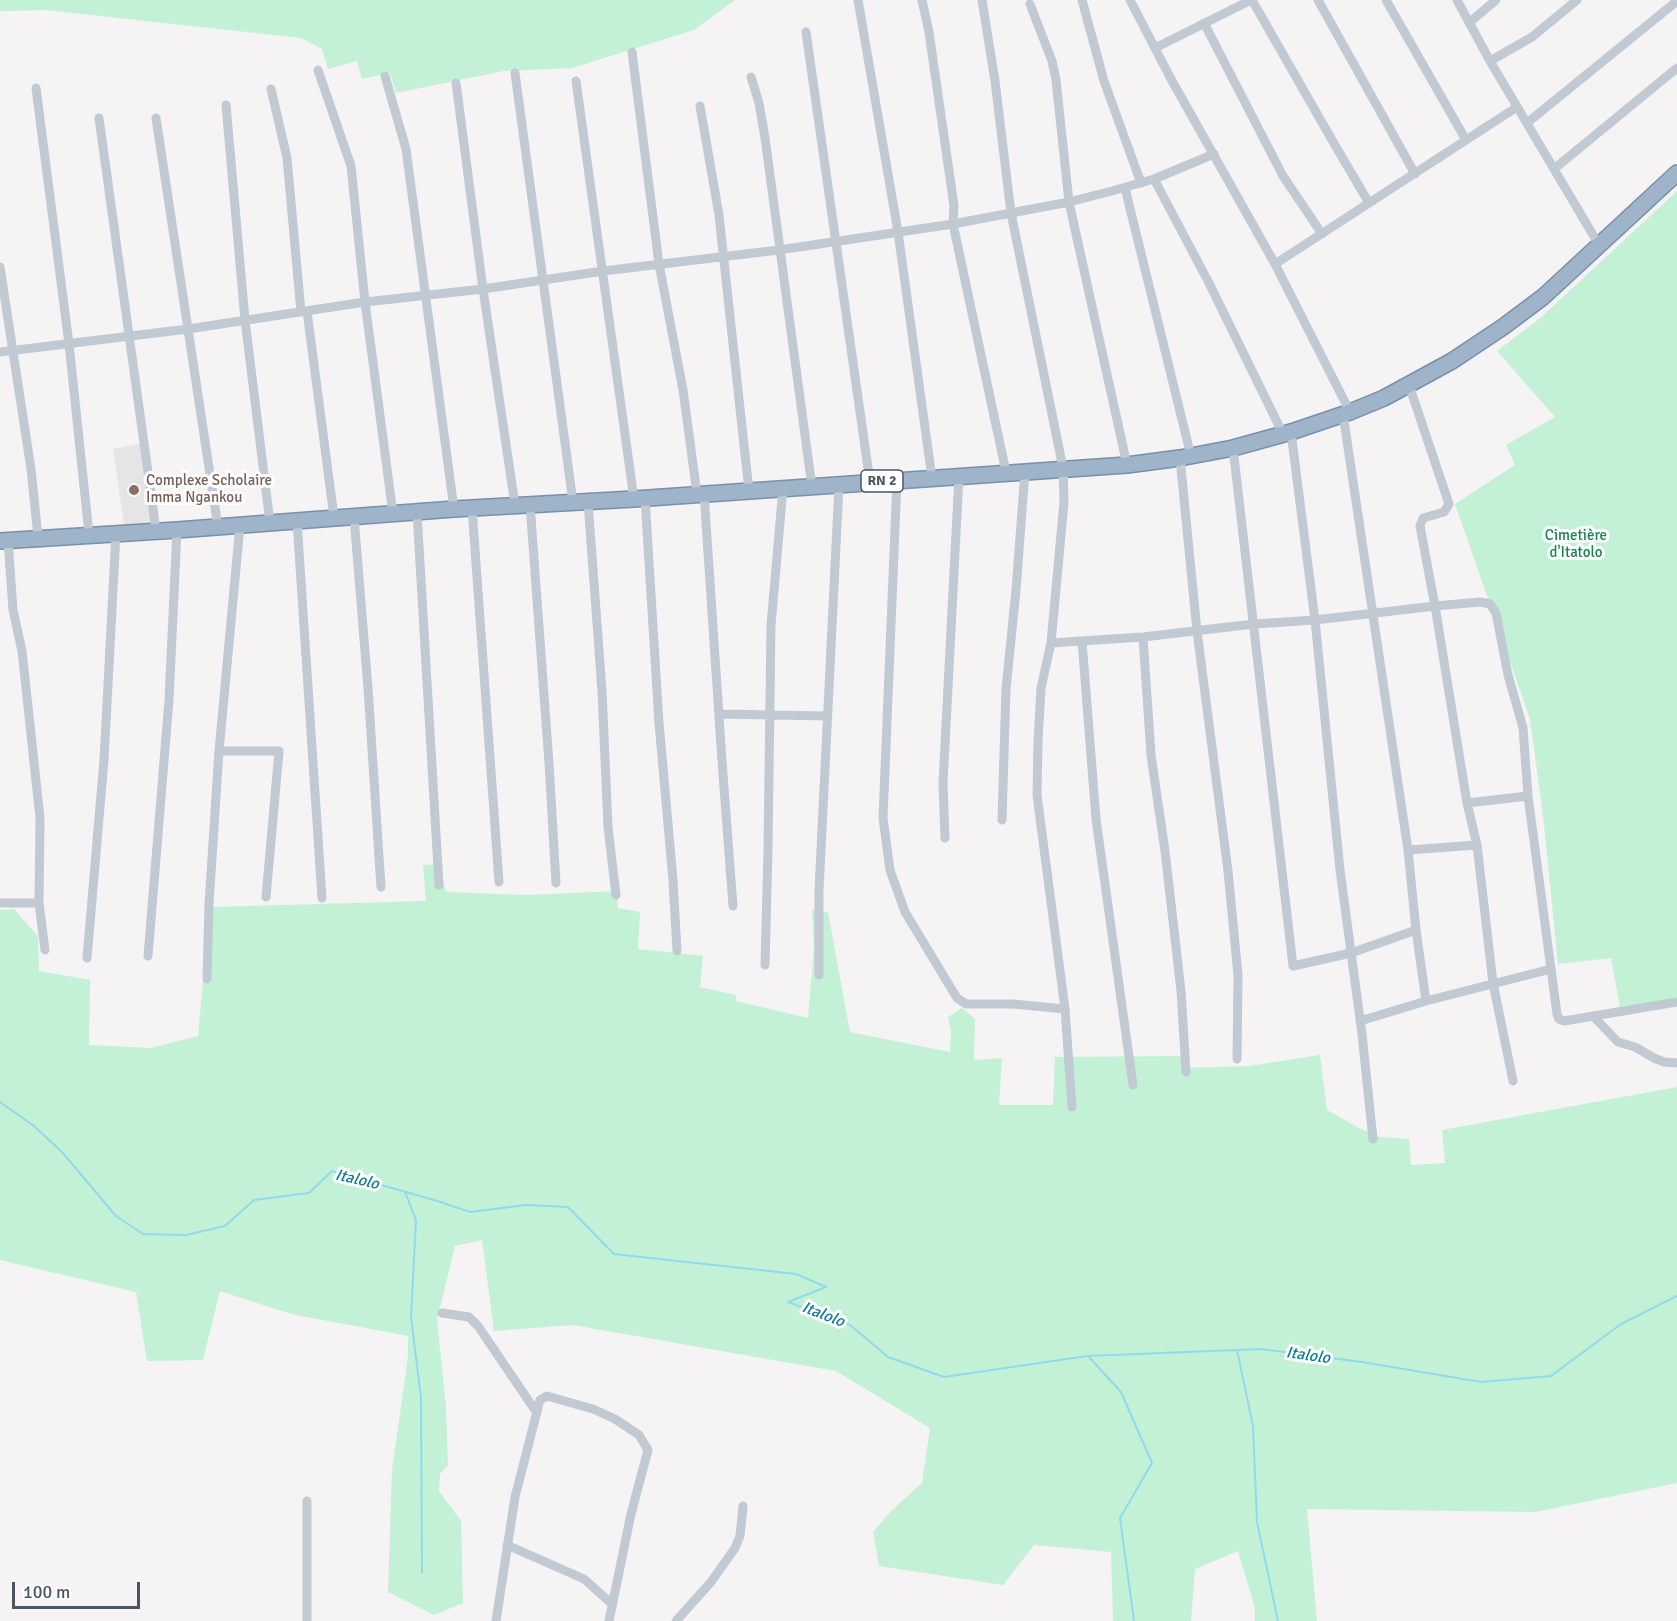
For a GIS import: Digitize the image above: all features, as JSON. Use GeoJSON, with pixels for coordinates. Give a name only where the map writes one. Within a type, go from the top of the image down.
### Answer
{"type":"FeatureCollection","features":[{"type":"Feature","properties":{"kind":"highway","name":"RN 2"},"geometry":{"type":"LineString","coordinates":[[4,540],[1126,465],[1233,448],[1347,413],[1409,385],[1452,361],[1543,297],[1677,173]]}},
{"type":"Feature","properties":{"kind":"street"},"geometry":{"type":"LineString","coordinates":[[858,0],[898,232],[932,478]]}},
{"type":"Feature","properties":{"kind":"street"},"geometry":{"type":"LineString","coordinates":[[922,0],[929,32],[954,206],[953,224],[976,341],[1006,472]]}},
{"type":"Feature","properties":{"kind":"street"},"geometry":{"type":"LineString","coordinates":[[982,0],[995,81],[1011,213],[1063,468],[1064,502],[1051,643],[1041,688],[1037,795],[1065,1009],[1072,1107]]}},
{"type":"Feature","properties":{"kind":"street"},"geometry":{"type":"LineString","coordinates":[[1082,0],[1104,81],[1141,183]]}},
{"type":"Feature","properties":{"kind":"street"},"geometry":{"type":"LineString","coordinates":[[1130,0],[1275,264],[1347,413],[1373,613],[1408,850],[1426,1001]]}},
{"type":"Feature","properties":{"kind":"street"},"geometry":{"type":"LineString","coordinates":[[1155,48],[1252,0],[1369,203]]}},
{"type":"Feature","properties":{"kind":"street"},"geometry":{"type":"LineString","coordinates":[[1318,0],[1416,174]]}},
{"type":"Feature","properties":{"kind":"street"},"geometry":{"type":"LineString","coordinates":[[1386,0],[1466,140]]}},
{"type":"Feature","properties":{"kind":"street"},"geometry":{"type":"LineString","coordinates":[[1457,0],[1490,61],[1599,245]]}},
{"type":"Feature","properties":{"kind":"street"},"geometry":{"type":"LineString","coordinates":[[1470,22],[1496,0]]}},
{"type":"Feature","properties":{"kind":"street"},"geometry":{"type":"LineString","coordinates":[[1490,61],[1532,37],[1577,0]]}},
{"type":"Feature","properties":{"kind":"street"},"geometry":{"type":"LineString","coordinates":[[1527,123],[1677,1]]}},
{"type":"Feature","properties":{"kind":"street"},"geometry":{"type":"LineString","coordinates":[[1030,4],[1052,61],[1056,80],[1069,202],[1126,465]]}},
{"type":"Feature","properties":{"kind":"street"},"geometry":{"type":"LineString","coordinates":[[1204,23],[1283,176],[1322,234]]}},
{"type":"Feature","properties":{"kind":"street"},"geometry":{"type":"LineString","coordinates":[[806,32],[870,482]]}},
{"type":"Feature","properties":{"kind":"street"},"geometry":{"type":"LineString","coordinates":[[632,52],[659,264],[701,493],[733,906]]}},
{"type":"Feature","properties":{"kind":"street"},"geometry":{"type":"LineString","coordinates":[[1554,169],[1677,68]]}},
{"type":"Feature","properties":{"kind":"street"},"geometry":{"type":"LineString","coordinates":[[318,70],[351,166],[365,302],[393,514]]}},
{"type":"Feature","properties":{"kind":"street"},"geometry":{"type":"LineString","coordinates":[[516,73],[543,279],[580,502],[602,691],[608,827],[616,895]]}},
{"type":"Feature","properties":{"kind":"street"},"geometry":{"type":"LineString","coordinates":[[385,75],[406,149],[454,509]]}},
{"type":"Feature","properties":{"kind":"street"},"geometry":{"type":"LineString","coordinates":[[751,77],[759,103],[765,138],[812,487]]}},
{"type":"Feature","properties":{"kind":"street"},"geometry":{"type":"LineString","coordinates":[[576,81],[603,271],[640,498],[673,880],[676,951]]}},
{"type":"Feature","properties":{"kind":"street"},"geometry":{"type":"LineString","coordinates":[[456,83],[483,289],[523,505],[549,763],[556,883]]}},
{"type":"Feature","properties":{"kind":"street"},"geometry":{"type":"LineString","coordinates":[[36,88],[69,345],[89,534]]}},
{"type":"Feature","properties":{"kind":"street"},"geometry":{"type":"LineString","coordinates":[[272,89],[287,158],[304,312],[334,518]]}},
{"type":"Feature","properties":{"kind":"street"},"geometry":{"type":"LineString","coordinates":[[226,105],[245,320],[270,523]]}},
{"type":"Feature","properties":{"kind":"street"},"geometry":{"type":"LineString","coordinates":[[700,105],[720,215],[749,491]]}},
{"type":"Feature","properties":{"kind":"street"},"geometry":{"type":"LineString","coordinates":[[1275,264],[1517,107]]}},
{"type":"Feature","properties":{"kind":"street"},"geometry":{"type":"LineString","coordinates":[[99,118],[156,530]]}},
{"type":"Feature","properties":{"kind":"street"},"geometry":{"type":"LineString","coordinates":[[156,118],[218,527]]}},
{"type":"Feature","properties":{"kind":"street"},"geometry":{"type":"LineString","coordinates":[[0,352],[69,345],[365,302],[483,289],[723,255],[779,250],[953,224],[1069,202],[1125,188],[1154,179],[1214,154]]}},
{"type":"Feature","properties":{"kind":"street"},"geometry":{"type":"LineString","coordinates":[[1154,179],[1287,433],[1315,620],[1340,870],[1352,953],[1373,1139]]}},
{"type":"Feature","properties":{"kind":"street"},"geometry":{"type":"LineString","coordinates":[[1125,188],[1185,457],[1197,631],[1229,883],[1238,975],[1238,1059]]}},
{"type":"Feature","properties":{"kind":"street"},"geometry":{"type":"LineString","coordinates":[[0,267],[31,469],[38,537]]}},
{"type":"Feature","properties":{"kind":"street"},"geometry":{"type":"LineString","coordinates":[[1409,385],[1449,504],[1444,512],[1423,518],[1420,522],[1467,803],[1477,845],[1492,983],[1513,1081]]}},
{"type":"Feature","properties":{"kind":"street"},"geometry":{"type":"LineString","coordinates":[[1233,448],[1293,966],[1352,953],[1416,930]]}},
{"type":"Feature","properties":{"kind":"street"},"geometry":{"type":"LineString","coordinates":[[1002,820],[1006,689],[1016,590],[1024,471]]}},
{"type":"Feature","properties":{"kind":"street"},"geometry":{"type":"LineString","coordinates":[[945,838],[943,783],[959,476]]}},
{"type":"Feature","properties":{"kind":"street"},"geometry":{"type":"LineString","coordinates":[[897,480],[883,818],[890,870],[905,912],[957,998],[966,1004],[1012,1004],[1065,1009]]}},
{"type":"Feature","properties":{"kind":"street"},"geometry":{"type":"LineString","coordinates":[[819,975],[819,890],[826,716],[839,485]]}},
{"type":"Feature","properties":{"kind":"street"},"geometry":{"type":"LineString","coordinates":[[765,964],[771,625],[783,488]]}},
{"type":"Feature","properties":{"kind":"street"},"geometry":{"type":"LineString","coordinates":[[472,508],[499,882]]}},
{"type":"Feature","properties":{"kind":"street"},"geometry":{"type":"LineString","coordinates":[[417,512],[439,885]]}},
{"type":"Feature","properties":{"kind":"street"},"geometry":{"type":"LineString","coordinates":[[354,517],[381,887]]}},
{"type":"Feature","properties":{"kind":"street"},"geometry":{"type":"LineString","coordinates":[[297,520],[322,898]]}},
{"type":"Feature","properties":{"kind":"street"},"geometry":{"type":"LineString","coordinates":[[207,979],[208,904],[219,751],[240,525]]}},
{"type":"Feature","properties":{"kind":"street"},"geometry":{"type":"LineString","coordinates":[[148,956],[169,700],[177,530]]}},
{"type":"Feature","properties":{"kind":"street"},"geometry":{"type":"LineString","coordinates":[[87,958],[104,760],[116,533]]}},
{"type":"Feature","properties":{"kind":"street"},"geometry":{"type":"LineString","coordinates":[[4,540],[13,610],[21,645],[39,818],[39,903],[45,950]]}},
{"type":"Feature","properties":{"kind":"street"},"geometry":{"type":"LineString","coordinates":[[1051,643],[1143,637],[1435,606],[1485,602],[1490,604],[1496,613],[1508,675],[1523,728],[1528,796],[1559,1019],[1564,1021],[1677,1002]]}},
{"type":"Feature","properties":{"kind":"street"},"geometry":{"type":"LineString","coordinates":[[1143,637],[1151,755],[1181,991],[1186,1072]]}},
{"type":"Feature","properties":{"kind":"street"},"geometry":{"type":"LineString","coordinates":[[1082,641],[1096,819],[1133,1084]]}},
{"type":"Feature","properties":{"kind":"street"},"geometry":{"type":"LineString","coordinates":[[719,714],[826,716]]}},
{"type":"Feature","properties":{"kind":"street"},"geometry":{"type":"LineString","coordinates":[[219,751],[279,751],[266,897]]}},
{"type":"Feature","properties":{"kind":"street"},"geometry":{"type":"LineString","coordinates":[[1467,803],[1528,796]]}},
{"type":"Feature","properties":{"kind":"street"},"geometry":{"type":"LineString","coordinates":[[1408,850],[1477,845]]}},
{"type":"Feature","properties":{"kind":"street"},"geometry":{"type":"LineString","coordinates":[[0,903],[39,903]]}},
{"type":"Feature","properties":{"kind":"street"},"geometry":{"type":"LineString","coordinates":[[1360,1021],[1492,983],[1551,969]]}},
{"type":"Feature","properties":{"kind":"street"},"geometry":{"type":"LineString","coordinates":[[1593,1016],[1618,1042],[1635,1047],[1664,1062],[1677,1063]]}},
{"type":"Feature","properties":{"kind":"street"},"geometry":{"type":"LineString","coordinates":[[442,1313],[469,1317],[478,1326],[537,1413]]}},
{"type":"Feature","properties":{"kind":"street"},"geometry":{"type":"LineString","coordinates":[[496,1621],[515,1497],[542,1397],[547,1396],[592,1409],[615,1419],[639,1435],[645,1443],[647,1455],[631,1514],[609,1621]]}},
{"type":"Feature","properties":{"kind":"street"},"geometry":{"type":"LineString","coordinates":[[307,1621],[308,1501]]}},
{"type":"Feature","properties":{"kind":"street"},"geometry":{"type":"LineString","coordinates":[[676,1621],[711,1582],[735,1548],[740,1536],[743,1506]]}},
{"type":"Feature","properties":{"kind":"street"},"geometry":{"type":"LineString","coordinates":[[507,1545],[584,1579],[612,1604]]}},
{"type":"Feature","properties":{"kind":"shaded area","name":"Complexe Scholaire Imma Ngankou"},"geometry":{"type":"Polygon","coordinates":[[[143,443],[156,530],[125,532],[113,449],[143,443]]]}},
{"type":"Feature","properties":{"kind":"green space"},"geometry":{"type":"Polygon","coordinates":[[[0,0],[735,0],[694,30],[572,68],[504,71],[396,93],[390,73],[362,79],[357,61],[328,69],[322,49],[301,38],[46,10],[0,11],[0,0]]]}},
{"type":"Feature","properties":{"kind":"green space","name":"Cimetière d'Itatolo"},"geometry":{"type":"Polygon","coordinates":[[[1677,191],[1677,1001],[1621,1013],[1611,958],[1558,964],[1543,815],[1530,719],[1455,504],[1515,465],[1506,445],[1555,417],[1497,351],[1538,320],[1677,191]]]}},
{"type":"Feature","properties":{"kind":"green space"},"geometry":{"type":"Polygon","coordinates":[[[439,864],[446,892],[527,895],[617,891],[618,908],[640,912],[638,949],[703,956],[700,987],[736,995],[736,1001],[808,1018],[814,948],[812,910],[828,912],[850,1032],[950,1052],[951,1030],[948,1017],[962,1008],[975,1019],[974,1060],[1002,1058],[999,1105],[1053,1105],[1055,1057],[1181,1056],[1185,1068],[1249,1066],[1320,1055],[1327,1110],[1380,1137],[1409,1139],[1411,1165],[1445,1163],[1442,1130],[1677,1087],[1677,1483],[1535,1512],[1307,1509],[1317,1621],[1255,1621],[1255,1608],[1238,1551],[1195,1569],[1191,1621],[1113,1621],[1111,1552],[1034,1545],[1003,1585],[879,1566],[873,1532],[891,1511],[922,1483],[930,1428],[836,1371],[573,1325],[494,1331],[482,1240],[455,1246],[437,1320],[446,1406],[448,1465],[440,1474],[439,1491],[461,1521],[463,1603],[434,1615],[388,1592],[392,1470],[408,1357],[408,1336],[291,1314],[220,1291],[203,1360],[147,1361],[136,1292],[0,1260],[0,910],[14,909],[38,936],[39,971],[90,980],[89,1045],[151,1048],[198,1036],[212,907],[426,901],[423,865],[439,864]]]}},
{"type":"Feature","properties":{"kind":"waterway","name":"Italolo"},"geometry":{"type":"LineString","coordinates":[[0,1102],[34,1126],[63,1153],[116,1216],[143,1234],[186,1235],[225,1226],[254,1200],[309,1193],[332,1171],[470,1212],[526,1205],[568,1207],[614,1254],[796,1274],[826,1287],[788,1302],[850,1325],[888,1357],[944,1377],[1087,1356],[1261,1349],[1362,1362],[1481,1382],[1551,1376],[1621,1324],[1677,1296]]}},
{"type":"Feature","properties":{"kind":"waterway"},"geometry":{"type":"LineString","coordinates":[[405,1192],[416,1220],[411,1317],[421,1398],[422,1573]]}},
{"type":"Feature","properties":{"kind":"waterway"},"geometry":{"type":"LineString","coordinates":[[1237,1350],[1253,1426],[1257,1522],[1278,1621]]}},
{"type":"Feature","properties":{"kind":"waterway"},"geometry":{"type":"LineString","coordinates":[[1088,1356],[1121,1392],[1152,1463],[1120,1518],[1134,1621]]}},
{"type":"Feature","properties":{"kind":"place","name":"Complexe Scholaire Imma Ngankou"},"geometry":{"type":"Point","coordinates":[134,490]}}]}
